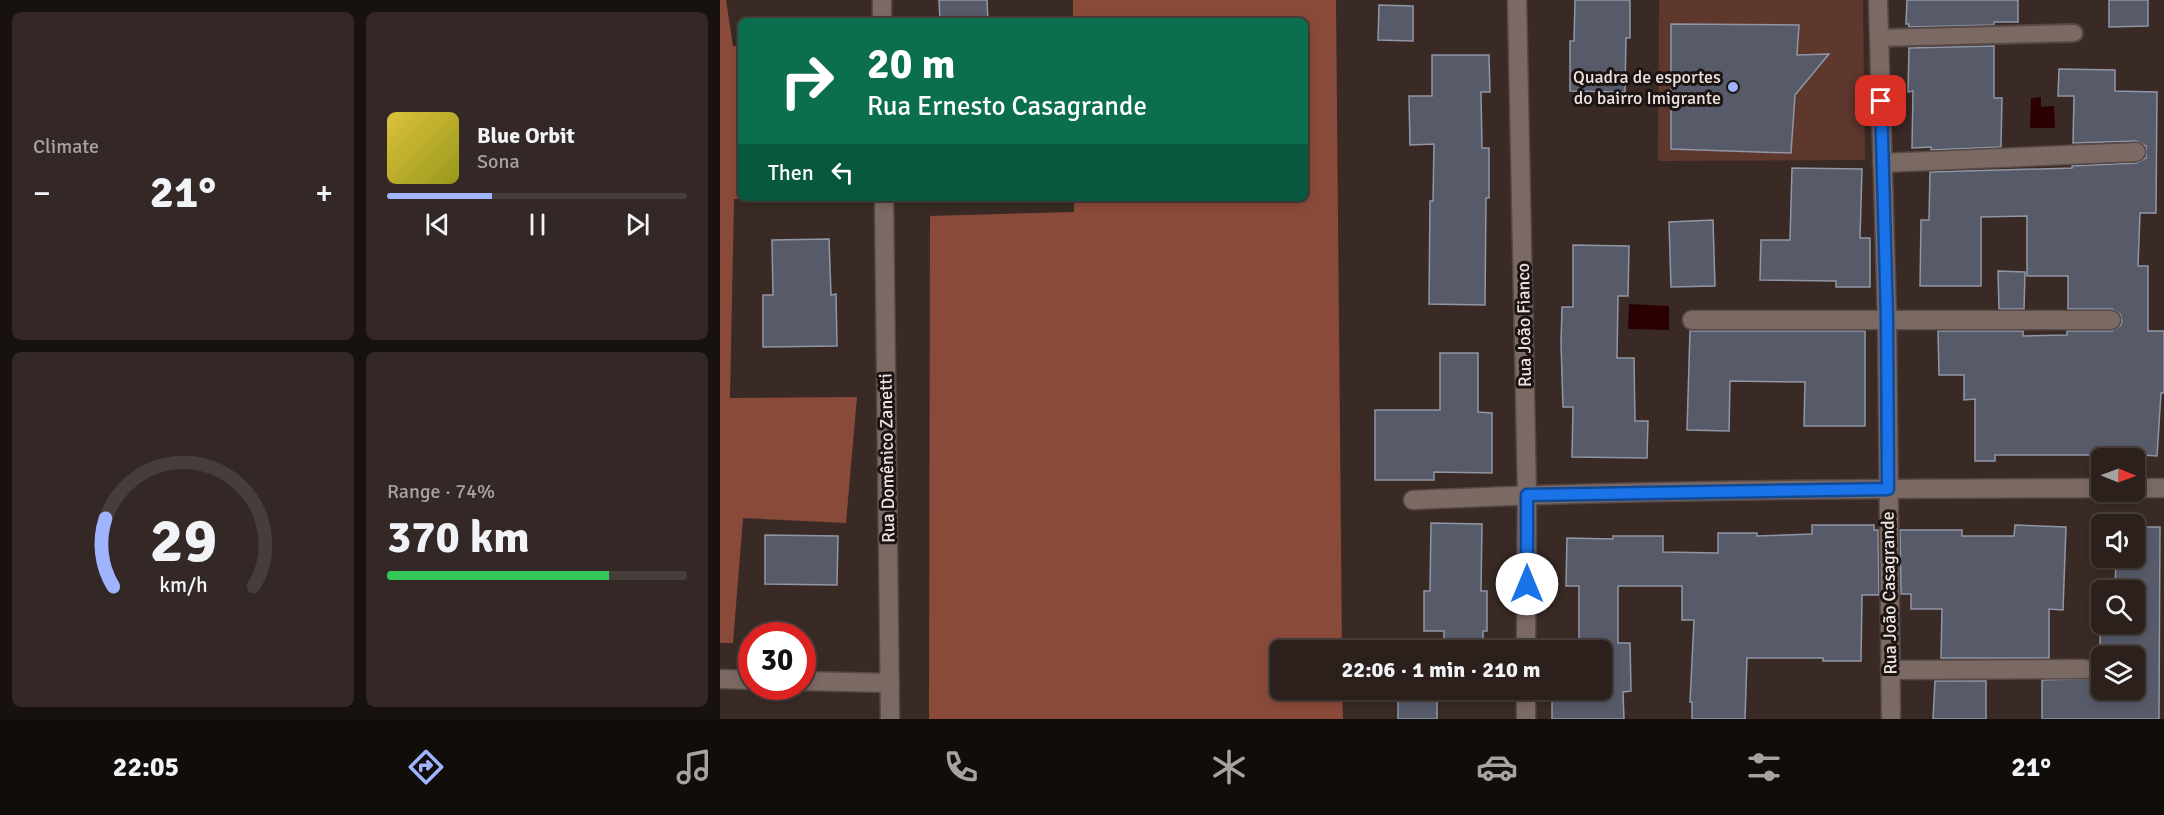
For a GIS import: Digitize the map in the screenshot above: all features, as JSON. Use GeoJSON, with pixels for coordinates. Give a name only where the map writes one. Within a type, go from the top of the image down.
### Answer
{"type":"FeatureCollection","features":[{"type":"Feature","properties":{"kind":"street"},"geometry":{"type":"LineString","coordinates":[[882,0],[882,18]]}},
{"type":"Feature","properties":{"kind":"street","name":"Rua João Fianco"},"geometry":{"type":"LineString","coordinates":[[1518,0],[1527,495],[1526,640]]}},
{"type":"Feature","properties":{"kind":"street","name":"Rua João Casagrande"},"geometry":{"type":"LineString","coordinates":[[1878,0],[1887,319],[1891,719]]}},
{"type":"Feature","properties":{"kind":"street"},"geometry":{"type":"LineString","coordinates":[[1882,164],[2136,152]]}},
{"type":"Feature","properties":{"kind":"street","name":"Rua Domênico Zanetti"},"geometry":{"type":"LineString","coordinates":[[884,201],[890,719]]}},
{"type":"Feature","properties":{"kind":"street"},"geometry":{"type":"LineString","coordinates":[[1692,320],[2111,320]]}},
{"type":"Feature","properties":{"kind":"street"},"geometry":{"type":"LineString","coordinates":[[2145,488],[2164,488]]}},
{"type":"Feature","properties":{"kind":"street"},"geometry":{"type":"LineString","coordinates":[[1413,500],[1527,495],[1888,489],[2091,489]]}},
{"type":"Feature","properties":{"kind":"street"},"geometry":{"type":"LineString","coordinates":[[1890,670],[2085,669]]}},
{"type":"Feature","properties":{"kind":"street"},"geometry":{"type":"LineString","coordinates":[[720,679],[738,680]]}},
{"type":"Feature","properties":{"kind":"street"},"geometry":{"type":"LineString","coordinates":[[816,681],[890,683]]}},
{"type":"Feature","properties":{"kind":"street"},"geometry":{"type":"LineString","coordinates":[[1526,700],[1526,719]]}},
{"type":"Feature","properties":{"kind":"lane"},"geometry":{"type":"LineString","coordinates":[[1879,38],[2074,33]]}},
{"type":"Feature","properties":{"kind":"shaded area"},"geometry":{"type":"Polygon","coordinates":[[[720,0],[726,0],[733,46],[738,46],[738,199],[734,199],[730,398],[857,397],[846,523],[743,518],[733,643],[720,643],[720,0]]]}},
{"type":"Feature","properties":{"kind":"shaded area"},"geometry":{"type":"Polygon","coordinates":[[[1073,0],[1336,0],[1342,640],[1270,640],[1270,700],[1342,700],[1343,719],[929,719],[930,216],[1074,212],[1074,201],[1308,201],[1308,18],[1073,18],[1073,0]]]}},
{"type":"Feature","properties":{"kind":"shaded area"},"geometry":{"type":"Polygon","coordinates":[[[1659,0],[1863,0],[1865,160],[1658,161],[1659,0]]]}},
{"type":"Feature","properties":{"kind":"shaded area"},"geometry":{"type":"Polygon","coordinates":[[[2041,97],[2041,107],[2054,106],[2055,128],[2030,128],[2031,98],[2041,97]]]}},
{"type":"Feature","properties":{"kind":"shaded area"},"geometry":{"type":"Polygon","coordinates":[[[1629,304],[1669,306],[1669,330],[1628,329],[1629,304]]]}},
{"type":"Feature","properties":{"kind":"building"},"geometry":{"type":"Polygon","coordinates":[[[939,0],[987,0],[988,18],[940,18],[939,0]]]}},
{"type":"Feature","properties":{"kind":"building"},"geometry":{"type":"Polygon","coordinates":[[[1575,0],[1630,0],[1630,38],[1626,38],[1625,92],[1570,91],[1570,41],[1574,41],[1575,0]]]}},
{"type":"Feature","properties":{"kind":"building"},"geometry":{"type":"Polygon","coordinates":[[[1907,0],[2018,0],[2018,22],[1994,22],[1994,25],[1909,27],[1909,24],[1906,24],[1907,0]]]}},
{"type":"Feature","properties":{"kind":"building"},"geometry":{"type":"Polygon","coordinates":[[[2109,0],[2148,0],[2148,26],[2109,27],[2109,0]]]}},
{"type":"Feature","properties":{"kind":"building"},"geometry":{"type":"Polygon","coordinates":[[[1379,5],[1413,6],[1413,41],[1378,40],[1379,5]]]}},
{"type":"Feature","properties":{"kind":"building","name":"Quadra de esportes do bairro Imigrante"},"geometry":{"type":"Polygon","coordinates":[[[1671,24],[1799,25],[1797,55],[1829,54],[1795,95],[1791,153],[1671,149],[1671,24]]]}},
{"type":"Feature","properties":{"kind":"building"},"geometry":{"type":"Polygon","coordinates":[[[1994,46],[1994,98],[2002,98],[2001,147],[1931,150],[1931,147],[1912,148],[1913,91],[1908,92],[1909,48],[1994,46]]]}},
{"type":"Feature","properties":{"kind":"building"},"geometry":{"type":"Polygon","coordinates":[[[1432,55],[1489,55],[1490,92],[1481,92],[1482,148],[1489,148],[1485,305],[1429,304],[1430,201],[1433,201],[1434,144],[1410,145],[1409,96],[1432,96],[1432,55]]]}},
{"type":"Feature","properties":{"kind":"building"},"geometry":{"type":"Polygon","coordinates":[[[2059,69],[2115,70],[2115,91],[2157,92],[2156,213],[2140,213],[2138,266],[2148,266],[2148,331],[2164,331],[2164,393],[2161,393],[2157,456],[2145,455],[2145,448],[2091,448],[2091,455],[1995,455],[1995,461],[1975,461],[1975,399],[1964,400],[1964,375],[1939,375],[1938,331],[2023,331],[2023,336],[2067,335],[2067,331],[2112,331],[2120,326],[2122,321],[2120,314],[2112,309],[2068,309],[2068,276],[2027,276],[2027,216],[1981,217],[1981,286],[1920,286],[1921,220],[1929,220],[1930,172],[2072,168],[2072,166],[2136,163],[2146,158],[2146,146],[2136,141],[2073,143],[2074,96],[2058,96],[2059,69]]]}},
{"type":"Feature","properties":{"kind":"building"},"geometry":{"type":"Polygon","coordinates":[[[1792,168],[1862,169],[1860,238],[1870,238],[1870,287],[1836,287],[1836,281],[1760,280],[1761,240],[1790,240],[1792,168]]]}},
{"type":"Feature","properties":{"kind":"building"},"geometry":{"type":"Polygon","coordinates":[[[1713,220],[1715,286],[1671,287],[1669,222],[1713,220]]]}},
{"type":"Feature","properties":{"kind":"building"},"geometry":{"type":"Polygon","coordinates":[[[829,239],[831,295],[836,294],[837,346],[763,347],[763,295],[773,295],[772,240],[829,239]]]}},
{"type":"Feature","properties":{"kind":"building"},"geometry":{"type":"Polygon","coordinates":[[[1573,245],[1629,246],[1628,296],[1618,296],[1617,358],[1634,358],[1635,421],[1648,421],[1647,458],[1572,457],[1573,407],[1563,407],[1561,343],[1562,307],[1573,307],[1573,245]]]}},
{"type":"Feature","properties":{"kind":"building"},"geometry":{"type":"Polygon","coordinates":[[[1998,271],[2025,272],[2024,309],[1999,309],[1998,271]]]}},
{"type":"Feature","properties":{"kind":"building"},"geometry":{"type":"Polygon","coordinates":[[[1690,331],[1865,331],[1865,426],[1804,426],[1805,382],[1730,381],[1729,431],[1687,430],[1690,331]]]}},
{"type":"Feature","properties":{"kind":"building"},"geometry":{"type":"Polygon","coordinates":[[[1440,353],[1478,353],[1478,412],[1492,413],[1492,473],[1434,472],[1434,480],[1375,480],[1375,410],[1440,410],[1440,353]]]}},
{"type":"Feature","properties":{"kind":"building"},"geometry":{"type":"Polygon","coordinates":[[[1431,523],[1482,524],[1481,591],[1487,591],[1487,631],[1483,631],[1483,640],[1444,640],[1444,631],[1424,631],[1424,591],[1430,591],[1431,523]]]}},
{"type":"Feature","properties":{"kind":"building"},"geometry":{"type":"Polygon","coordinates":[[[1812,525],[1874,525],[1874,530],[1878,530],[1879,595],[1862,595],[1861,661],[1823,661],[1823,658],[1747,658],[1745,719],[1692,719],[1692,702],[1690,702],[1694,620],[1682,620],[1682,586],[1618,586],[1618,643],[1630,643],[1631,691],[1623,692],[1624,719],[1552,719],[1552,700],[1612,700],[1612,640],[1579,640],[1579,586],[1566,586],[1567,538],[1613,539],[1613,536],[1663,536],[1663,552],[1718,553],[1718,533],[1757,533],[1757,536],[1812,534],[1812,525]]]}},
{"type":"Feature","properties":{"kind":"building"},"geometry":{"type":"Polygon","coordinates":[[[2015,525],[2066,527],[2063,610],[2049,609],[2049,658],[1941,658],[1942,609],[1911,609],[1911,594],[1901,594],[1900,530],[1962,530],[1962,536],[2014,536],[2015,525]]]}},
{"type":"Feature","properties":{"kind":"building"},"geometry":{"type":"Polygon","coordinates":[[[2145,527],[2160,527],[2159,719],[2042,719],[2042,680],[2091,678],[2091,700],[2145,700],[2145,646],[2100,646],[2100,634],[2145,634],[2145,580],[2115,580],[2116,568],[2145,568],[2145,527]]]}},
{"type":"Feature","properties":{"kind":"building"},"geometry":{"type":"Polygon","coordinates":[[[765,535],[838,536],[837,585],[765,584],[765,535]]]}},
{"type":"Feature","properties":{"kind":"building"},"geometry":{"type":"Polygon","coordinates":[[[1935,681],[1986,681],[1986,719],[1933,719],[1935,681]]]}},
{"type":"Feature","properties":{"kind":"building"},"geometry":{"type":"Polygon","coordinates":[[[1398,700],[1437,700],[1437,719],[1398,719],[1398,700]]]}},
{"type":"Feature","properties":{"kind":"place","name":"Quadra de esportes do bairro Imigrante"},"geometry":{"type":"Point","coordinates":[1733,87]}},
{"type":"Feature","properties":{"kind":"route"},"geometry":{"type":"LineString","coordinates":[[1527,584],[1527,495],[1888,489],[1887,319],[1881,101]]}}]}
